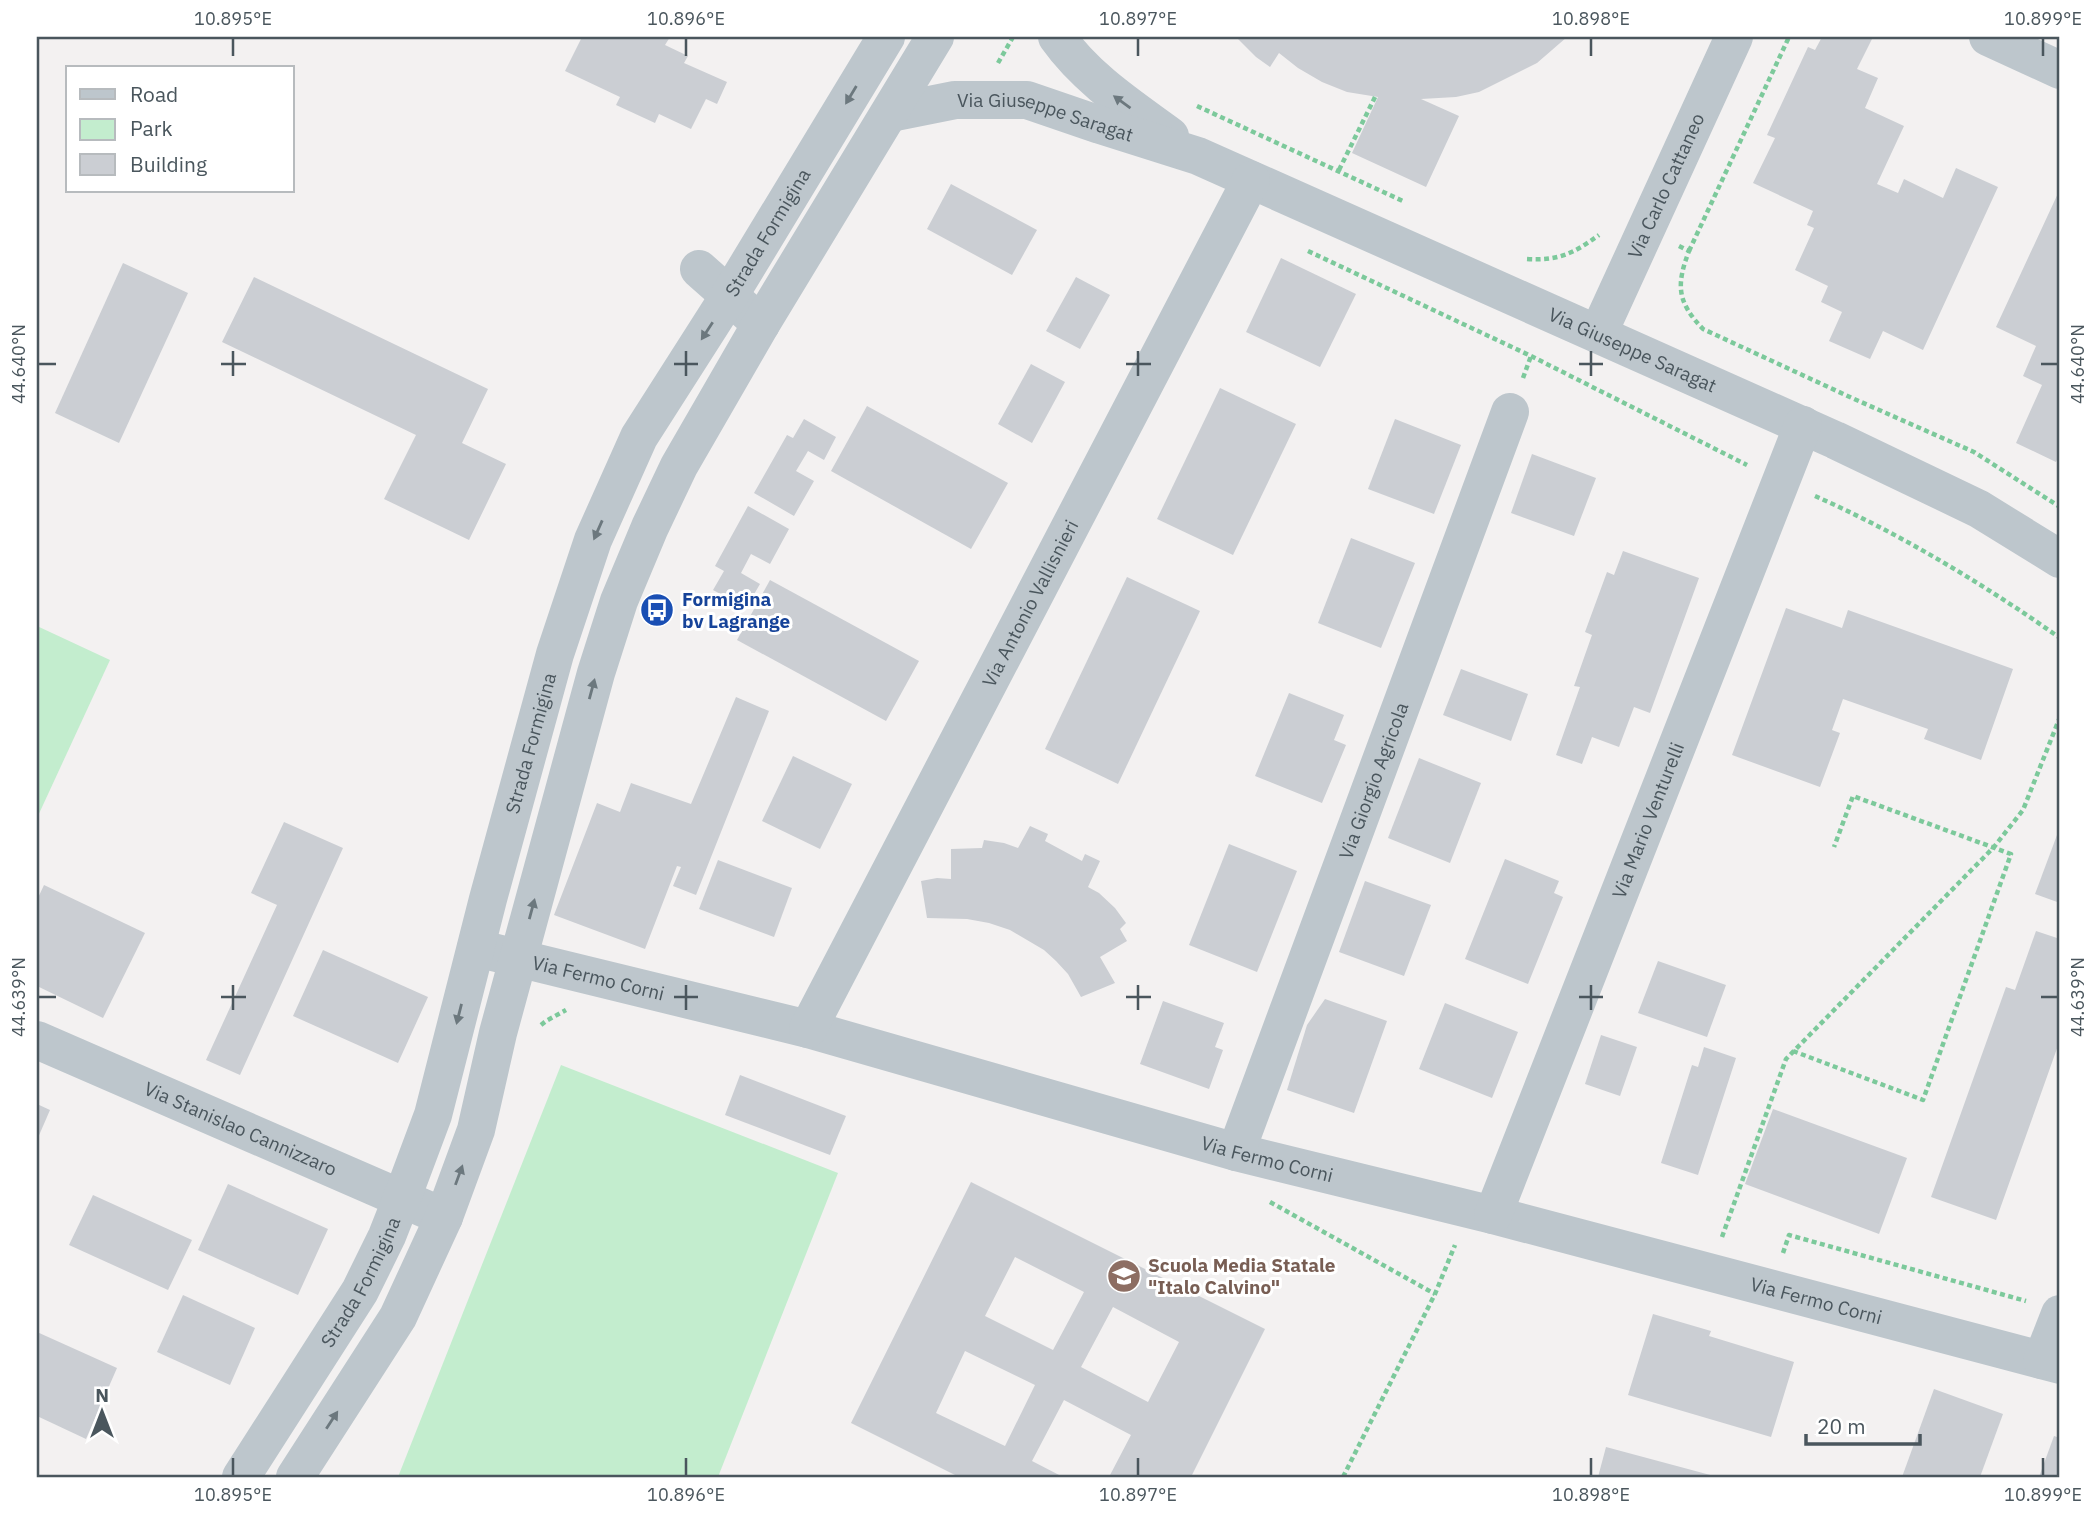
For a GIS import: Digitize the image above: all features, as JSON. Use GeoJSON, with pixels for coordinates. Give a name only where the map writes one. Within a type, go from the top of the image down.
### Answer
{"type":"FeatureCollection","features":[{"type":"Feature","properties":{"kind":"street","name":"Strada Formigina"},"geometry":{"type":"LineString","coordinates":[[242,1477],[360,1291],[402,1198],[433,1115],[488,898],[555,654],[593,540],[639,437],[729,296],[887,37]]}},
{"type":"Feature","properties":{"kind":"street"},"geometry":{"type":"LineString","coordinates":[[295,1477],[398,1317],[444,1217],[476,1130],[498,1033],[596,673],[619,601],[650,527],[678,466],[935,37]]}},
{"type":"Feature","properties":{"kind":"street","name":"Via Giuseppe Saragat"},"geometry":{"type":"LineString","coordinates":[[1057,37],[1070,55],[1100,86],[1198,156]]}},
{"type":"Feature","properties":{"kind":"street","name":"Via Carlo Cattaneo"},"geometry":{"type":"LineString","coordinates":[[1598,334],[1734,37]]}},
{"type":"Feature","properties":{"kind":"street"},"geometry":{"type":"LineString","coordinates":[[1989,37],[2060,70]]}},
{"type":"Feature","properties":{"kind":"street","name":"Via Giuseppe Saragat"},"geometry":{"type":"LineString","coordinates":[[890,113],[955,100],[1027,100],[1198,156],[1803,425],[1979,509],[2060,559]]}},
{"type":"Feature","properties":{"kind":"street","name":"Via Antonio Vallisnieri"},"geometry":{"type":"LineString","coordinates":[[807,1029],[1251,180]]}},
{"type":"Feature","properties":{"kind":"street"},"geometry":{"type":"LineString","coordinates":[[699,269],[761,324]]}},
{"type":"Feature","properties":{"kind":"street","name":"Via Giorgio Agricola"},"geometry":{"type":"LineString","coordinates":[[1236,1152],[1510,412]]}},
{"type":"Feature","properties":{"kind":"street","name":"Via Mario Venturelli"},"geometry":{"type":"LineString","coordinates":[[1493,1215],[1803,425]]}},
{"type":"Feature","properties":{"kind":"street","name":"Via Fermo Corni"},"geometry":{"type":"LineString","coordinates":[[476,948],[807,1029],[1236,1152],[1493,1215],[2051,1362]]}},
{"type":"Feature","properties":{"kind":"street","name":"Via Stanislao Cannizzaro"},"geometry":{"type":"LineString","coordinates":[[37,1040],[444,1217]]}},
{"type":"Feature","properties":{"kind":"street"},"geometry":{"type":"LineString","coordinates":[[2051,1362],[2060,1314]]}},
{"type":"Feature","properties":{"kind":"path"},"geometry":{"type":"LineString","coordinates":[[1789,37],[1682,268],[1679,284],[1689,315],[1703,329],[1974,452],[2060,508]]}},
{"type":"Feature","properties":{"kind":"path"},"geometry":{"type":"LineString","coordinates":[[1339,170],[1374,97]]}},
{"type":"Feature","properties":{"kind":"path"},"geometry":{"type":"LineString","coordinates":[[1188,102],[1410,205]]}},
{"type":"Feature","properties":{"kind":"path"},"geometry":{"type":"LineString","coordinates":[[1646,230],[1689,251]]}},
{"type":"Feature","properties":{"kind":"path"},"geometry":{"type":"LineString","coordinates":[[1517,255],[1527,259],[1544,260],[1564,257],[1582,248],[1600,234]]}},
{"type":"Feature","properties":{"kind":"path"},"geometry":{"type":"LineString","coordinates":[[1307,250],[1531,356],[1780,481],[1836,505],[1917,547],[2060,638]]}},
{"type":"Feature","properties":{"kind":"path"},"geometry":{"type":"LineString","coordinates":[[1721,1238],[1786,1059],[1994,847],[2022,810],[2060,718]]}},
{"type":"Feature","properties":{"kind":"path"},"geometry":{"type":"LineString","coordinates":[[1793,1051],[1923,1100],[2011,853],[1853,796],[1834,847]]}},
{"type":"Feature","properties":{"kind":"green space"},"geometry":{"type":"Polygon","coordinates":[[[37,626],[110,660],[37,818],[37,626]]]}},
{"type":"Feature","properties":{"kind":"green space"},"geometry":{"type":"Polygon","coordinates":[[[561,1065],[838,1173],[718,1477],[398,1477],[561,1065]]]}},
{"type":"Feature","properties":{"kind":"building"},"geometry":{"type":"Polygon","coordinates":[[[582,37],[670,37],[665,45],[688,56],[684,63],[727,82],[717,104],[706,99],[691,129],[659,114],[655,123],[616,105],[620,97],[565,71],[582,37]]]}},
{"type":"Feature","properties":{"kind":"building"},"geometry":{"type":"Polygon","coordinates":[[[1236,37],[1567,37],[1537,63],[1479,92],[1456,97],[1421,99],[1459,116],[1426,187],[1352,153],[1378,97],[1347,92],[1322,82],[1279,53],[1270,67],[1236,37]]]}},
{"type":"Feature","properties":{"kind":"building"},"geometry":{"type":"Polygon","coordinates":[[[1822,37],[1873,37],[1857,69],[1878,78],[1865,108],[1904,126],[1877,184],[1898,193],[1904,179],[1943,198],[1956,168],[1998,187],[1923,350],[1883,331],[1870,359],[1829,341],[1842,312],[1821,302],[1828,286],[1795,270],[1814,228],[1807,225],[1813,211],[1753,183],[1775,138],[1767,135],[1808,47],[1815,50],[1822,37]]]}},
{"type":"Feature","properties":{"kind":"building"},"geometry":{"type":"Polygon","coordinates":[[[951,184],[1037,230],[1012,275],[927,229],[951,184]]]}},
{"type":"Feature","properties":{"kind":"building"},"geometry":{"type":"Polygon","coordinates":[[[2060,189],[2060,453],[2056,462],[2016,443],[2042,385],[2023,376],[2036,346],[1996,327],[2060,189]]]}},
{"type":"Feature","properties":{"kind":"building"},"geometry":{"type":"Polygon","coordinates":[[[1281,258],[1356,294],[1320,367],[1246,332],[1281,258]]]}},
{"type":"Feature","properties":{"kind":"building"},"geometry":{"type":"Polygon","coordinates":[[[123,263],[188,293],[119,443],[55,413],[123,263]]]}},
{"type":"Feature","properties":{"kind":"building"},"geometry":{"type":"Polygon","coordinates":[[[254,277],[488,389],[462,443],[506,464],[469,540],[384,499],[416,435],[222,342],[254,277]]]}},
{"type":"Feature","properties":{"kind":"building"},"geometry":{"type":"Polygon","coordinates":[[[1076,277],[1110,295],[1080,349],[1046,331],[1076,277]]]}},
{"type":"Feature","properties":{"kind":"building"},"geometry":{"type":"Polygon","coordinates":[[[1031,364],[1065,382],[1032,443],[998,424],[1031,364]]]}},
{"type":"Feature","properties":{"kind":"building"},"geometry":{"type":"Polygon","coordinates":[[[1220,388],[1296,424],[1233,555],[1157,519],[1220,388]]]}},
{"type":"Feature","properties":{"kind":"building"},"geometry":{"type":"Polygon","coordinates":[[[867,406],[1008,483],[971,549],[831,471],[867,406]]]}},
{"type":"Feature","properties":{"kind":"building"},"geometry":{"type":"Polygon","coordinates":[[[804,419],[836,437],[824,460],[808,451],[796,471],[814,481],[794,516],[754,493],[787,435],[793,438],[804,419]]]}},
{"type":"Feature","properties":{"kind":"building"},"geometry":{"type":"Polygon","coordinates":[[[1395,419],[1461,445],[1434,514],[1368,489],[1395,419]]]}},
{"type":"Feature","properties":{"kind":"building"},"geometry":{"type":"Polygon","coordinates":[[[1532,454],[1596,478],[1574,536],[1511,513],[1532,454]]]}},
{"type":"Feature","properties":{"kind":"building"},"geometry":{"type":"Polygon","coordinates":[[[748,506],[789,529],[770,564],[751,554],[741,573],[760,584],[746,608],[713,590],[724,571],[715,566],[748,506]]]}},
{"type":"Feature","properties":{"kind":"building"},"geometry":{"type":"Polygon","coordinates":[[[1351,538],[1415,563],[1381,648],[1318,623],[1351,538]]]}},
{"type":"Feature","properties":{"kind":"building"},"geometry":{"type":"Polygon","coordinates":[[[1623,551],[1699,578],[1650,713],[1634,707],[1619,747],[1592,737],[1582,764],[1556,755],[1580,687],[1574,686],[1592,635],[1585,632],[1607,572],[1614,575],[1623,551]]]}},
{"type":"Feature","properties":{"kind":"building"},"geometry":{"type":"Polygon","coordinates":[[[1127,577],[1200,611],[1118,784],[1045,749],[1127,577]]]}},
{"type":"Feature","properties":{"kind":"building"},"geometry":{"type":"Polygon","coordinates":[[[770,580],[919,661],[886,721],[737,640],[770,580]]]}},
{"type":"Feature","properties":{"kind":"building"},"geometry":{"type":"Polygon","coordinates":[[[1786,608],[1842,628],[1848,610],[2013,669],[1981,760],[1924,739],[1928,729],[1843,699],[1832,730],[1840,733],[1820,787],[1732,755],[1786,608]]]}},
{"type":"Feature","properties":{"kind":"building"},"geometry":{"type":"Polygon","coordinates":[[[1461,669],[1528,694],[1511,741],[1443,715],[1461,669]]]}},
{"type":"Feature","properties":{"kind":"building"},"geometry":{"type":"Polygon","coordinates":[[[1289,693],[1344,715],[1334,740],[1346,745],[1322,803],[1255,776],[1289,693]]]}},
{"type":"Feature","properties":{"kind":"building"},"geometry":{"type":"Polygon","coordinates":[[[736,697],[769,711],[696,895],[673,886],[681,867],[677,866],[645,949],[554,915],[597,803],[620,812],[631,783],[691,804],[736,697]]]}},
{"type":"Feature","properties":{"kind":"building"},"geometry":{"type":"Polygon","coordinates":[[[793,756],[852,784],[820,849],[762,821],[793,756]]]}},
{"type":"Feature","properties":{"kind":"building"},"geometry":{"type":"Polygon","coordinates":[[[1419,758],[1481,783],[1450,863],[1388,838],[1419,758]]]}},
{"type":"Feature","properties":{"kind":"building"},"geometry":{"type":"Polygon","coordinates":[[[284,822],[343,848],[240,1075],[206,1060],[277,905],[251,893],[284,822]]]}},
{"type":"Feature","properties":{"kind":"building"},"geometry":{"type":"Polygon","coordinates":[[[1030,826],[1048,834],[1045,841],[1082,861],[1085,854],[1100,861],[1088,887],[1115,908],[1126,923],[1120,929],[1127,941],[1100,957],[1115,983],[1081,997],[1068,974],[1056,961],[1044,950],[1010,930],[967,919],[927,918],[921,881],[951,879],[951,849],[982,848],[984,840],[1018,848],[1030,826]]]}},
{"type":"Feature","properties":{"kind":"building"},"geometry":{"type":"Polygon","coordinates":[[[2060,827],[2060,903],[2035,894],[2060,827]]]}},
{"type":"Feature","properties":{"kind":"building"},"geometry":{"type":"Polygon","coordinates":[[[1229,844],[1297,871],[1257,972],[1189,945],[1229,844]]]}},
{"type":"Feature","properties":{"kind":"building"},"geometry":{"type":"Polygon","coordinates":[[[1505,859],[1559,881],[1554,893],[1563,897],[1528,984],[1465,959],[1505,859]]]}},
{"type":"Feature","properties":{"kind":"building"},"geometry":{"type":"Polygon","coordinates":[[[718,860],[792,888],[774,937],[699,909],[718,860]]]}},
{"type":"Feature","properties":{"kind":"building"},"geometry":{"type":"Polygon","coordinates":[[[1365,881],[1431,905],[1404,976],[1339,952],[1365,881]]]}},
{"type":"Feature","properties":{"kind":"building"},"geometry":{"type":"Polygon","coordinates":[[[44,885],[145,933],[103,1018],[37,986],[37,900],[44,885]]]}},
{"type":"Feature","properties":{"kind":"building"},"geometry":{"type":"Polygon","coordinates":[[[2036,931],[2060,939],[2060,1040],[1996,1220],[1931,1197],[2006,987],[2015,990],[2036,931]]]}},
{"type":"Feature","properties":{"kind":"building"},"geometry":{"type":"Polygon","coordinates":[[[323,950],[428,997],[398,1063],[293,1016],[323,950]]]}},
{"type":"Feature","properties":{"kind":"building"},"geometry":{"type":"Polygon","coordinates":[[[1658,961],[1726,985],[1707,1037],[1638,1013],[1658,961]]]}},
{"type":"Feature","properties":{"kind":"building"},"geometry":{"type":"Polygon","coordinates":[[[1325,999],[1387,1021],[1354,1113],[1287,1090],[1307,1025],[1325,999]]]}},
{"type":"Feature","properties":{"kind":"building"},"geometry":{"type":"Polygon","coordinates":[[[1163,1001],[1224,1023],[1215,1047],[1223,1050],[1209,1089],[1140,1064],[1163,1001]]]}},
{"type":"Feature","properties":{"kind":"building"},"geometry":{"type":"Polygon","coordinates":[[[1445,1003],[1518,1032],[1492,1098],[1419,1069],[1445,1003]]]}},
{"type":"Feature","properties":{"kind":"building"},"geometry":{"type":"Polygon","coordinates":[[[1601,1035],[1637,1047],[1620,1096],[1585,1084],[1601,1035]]]}},
{"type":"Feature","properties":{"kind":"building"},"geometry":{"type":"Polygon","coordinates":[[[1704,1047],[1736,1058],[1698,1175],[1661,1163],[1692,1065],[1698,1067],[1704,1047]]]}},
{"type":"Feature","properties":{"kind":"building"},"geometry":{"type":"Polygon","coordinates":[[[740,1075],[846,1116],[830,1155],[725,1115],[740,1075]]]}},
{"type":"Feature","properties":{"kind":"building"},"geometry":{"type":"Polygon","coordinates":[[[37,1104],[50,1110],[37,1140],[37,1104]]]}},
{"type":"Feature","properties":{"kind":"building"},"geometry":{"type":"Polygon","coordinates":[[[1773,1109],[1907,1158],[1879,1234],[1745,1184],[1773,1109]]]}},
{"type":"Feature","properties":{"kind":"building"},"geometry":{"type":"Polygon","coordinates":[[[971,1182],[1265,1329],[1191,1477],[1109,1477],[1131,1435],[1064,1400],[1032,1461],[1063,1477],[959,1477],[851,1423],[971,1182]],[[1015,1257],[985,1316],[1053,1350],[1084,1292],[1015,1257]],[[1113,1307],[1081,1367],[1148,1402],[1179,1342],[1113,1307]],[[965,1351],[936,1413],[1005,1446],[1035,1385],[965,1351]]]}},
{"type":"Feature","properties":{"kind":"building"},"geometry":{"type":"Polygon","coordinates":[[[228,1184],[328,1229],[298,1295],[198,1250],[228,1184]]]}},
{"type":"Feature","properties":{"kind":"building"},"geometry":{"type":"Polygon","coordinates":[[[93,1195],[192,1240],[168,1290],[69,1245],[93,1195]]]}},
{"type":"Feature","properties":{"kind":"building"},"geometry":{"type":"Polygon","coordinates":[[[183,1295],[255,1328],[230,1385],[157,1352],[183,1295]]]}},
{"type":"Feature","properties":{"kind":"building"},"geometry":{"type":"Polygon","coordinates":[[[1653,1314],[1711,1331],[1709,1336],[1794,1362],[1771,1437],[1628,1395],[1653,1314]]]}},
{"type":"Feature","properties":{"kind":"building"},"geometry":{"type":"Polygon","coordinates":[[[37,1332],[117,1368],[86,1439],[37,1416],[37,1332]]]}},
{"type":"Feature","properties":{"kind":"building"},"geometry":{"type":"Polygon","coordinates":[[[1934,1389],[2003,1414],[1980,1477],[1902,1477],[1934,1389]]]}},
{"type":"Feature","properties":{"kind":"building"},"geometry":{"type":"Polygon","coordinates":[[[2054,1436],[2060,1438],[2060,1477],[2039,1477],[2054,1436]]]}},
{"type":"Feature","properties":{"kind":"building"},"geometry":{"type":"Polygon","coordinates":[[[1606,1447],[1714,1476],[1714,1477],[1598,1477],[1606,1447]]]}},
{"type":"Feature","properties":{"kind":"place","name":"Formigina bv Lagrange"},"geometry":{"type":"Point","coordinates":[657,610]}},
{"type":"Feature","properties":{"kind":"place","name":"Scuola Media Statale \"Italo Calvino\""},"geometry":{"type":"Point","coordinates":[1124,1276]}}]}
